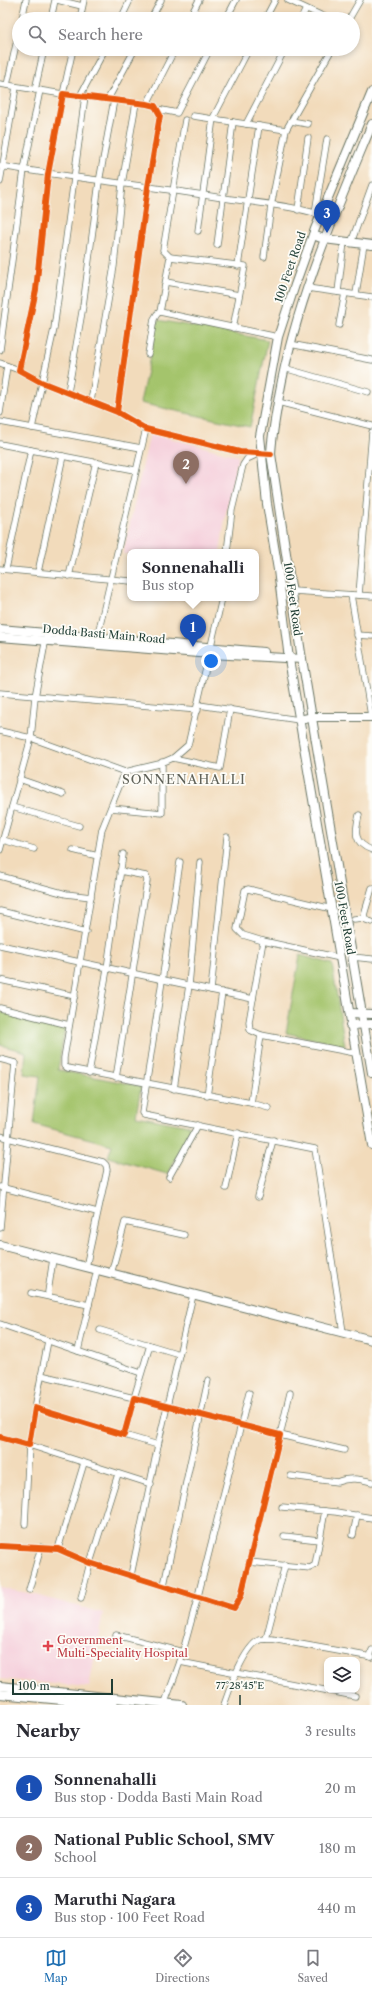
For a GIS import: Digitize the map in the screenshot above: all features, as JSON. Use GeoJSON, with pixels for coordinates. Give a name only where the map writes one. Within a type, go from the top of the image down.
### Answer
{"type":"FeatureCollection","features":[{"type":"Feature","properties":{"kind":"main road","name":"100 Feet Road"},"geometry":{"type":"LineString","coordinates":[[372,92],[318,214],[313,235],[278,337],[260,436],[288,656],[350,1014],[350,1026],[372,1145]]}},
{"type":"Feature","properties":{"kind":"main road","name":"100 Feet Road"},"geometry":{"type":"LineString","coordinates":[[372,124],[369,142],[324,239],[307,288],[284,368],[271,438],[271,454],[302,656],[362,1013],[368,1024],[372,1073]]}},
{"type":"Feature","properties":{"kind":"main road"},"geometry":{"type":"LineString","coordinates":[[313,235],[324,239],[368,245]]}},
{"type":"Feature","properties":{"kind":"main road","name":"Dodda Basti Main Road"},"geometry":{"type":"LineString","coordinates":[[0,629],[47,637],[211,651],[302,656]]}},
{"type":"Feature","properties":{"kind":"main road","name":"Dodda Basti Main Road"},"geometry":{"type":"LineString","coordinates":[[0,637],[96,638],[211,651]]}},
{"type":"Feature","properties":{"kind":"main road"},"geometry":{"type":"LineString","coordinates":[[299,720],[313,717],[372,717]]}},
{"type":"Feature","properties":{"kind":"main road"},"geometry":{"type":"LineString","coordinates":[[350,1014],[372,1014]]}},
{"type":"Feature","properties":{"kind":"main road"},"geometry":{"type":"LineString","coordinates":[[350,1026],[368,1024]]}},
{"type":"Feature","properties":{"kind":"main road"},"geometry":{"type":"LineString","coordinates":[[0,1245],[372,1340]]}},
{"type":"Feature","properties":{"kind":"main road"},"geometry":{"type":"LineString","coordinates":[[0,1686],[148,1703],[182,1705]]}},
{"type":"Feature","properties":{"kind":"main road"},"geometry":{"type":"LineString","coordinates":[[0,1694],[114,1705]]}},
{"type":"Feature","properties":{"kind":"street"},"geometry":{"type":"LineString","coordinates":[[23,12],[26,0]]}},
{"type":"Feature","properties":{"kind":"street"},"geometry":{"type":"LineString","coordinates":[[53,12],[56,0],[83,3]]}},
{"type":"Feature","properties":{"kind":"street"},"geometry":{"type":"LineString","coordinates":[[124,12],[130,0]]}},
{"type":"Feature","properties":{"kind":"street"},"geometry":{"type":"LineString","coordinates":[[155,12],[161,0]]}},
{"type":"Feature","properties":{"kind":"street"},"geometry":{"type":"LineString","coordinates":[[193,12],[199,0]]}},
{"type":"Feature","properties":{"kind":"street"},"geometry":{"type":"LineString","coordinates":[[230,12],[236,0]]}},
{"type":"Feature","properties":{"kind":"street"},"geometry":{"type":"LineString","coordinates":[[269,12],[275,0]]}},
{"type":"Feature","properties":{"kind":"street"},"geometry":{"type":"LineString","coordinates":[[288,0],[314,12]]}},
{"type":"Feature","properties":{"kind":"street"},"geometry":{"type":"LineString","coordinates":[[353,12],[360,0]]}},
{"type":"Feature","properties":{"kind":"street"},"geometry":{"type":"LineString","coordinates":[[304,12],[306,8]]}},
{"type":"Feature","properties":{"kind":"street"},"geometry":{"type":"LineString","coordinates":[[7,85],[13,56]]}},
{"type":"Feature","properties":{"kind":"street"},"geometry":{"type":"LineString","coordinates":[[0,350],[24,170],[43,56]]}},
{"type":"Feature","properties":{"kind":"street"},"geometry":{"type":"LineString","coordinates":[[19,370],[36,290],[48,174],[71,56]]}},
{"type":"Feature","properties":{"kind":"street"},"geometry":{"type":"LineString","coordinates":[[32,428],[54,329],[74,178],[82,96],[102,56]]}},
{"type":"Feature","properties":{"kind":"street"},"geometry":{"type":"LineString","coordinates":[[68,392],[83,306],[98,182],[111,100],[132,56]]}},
{"type":"Feature","properties":{"kind":"street"},"geometry":{"type":"LineString","coordinates":[[147,104],[171,56]]}},
{"type":"Feature","properties":{"kind":"street"},"geometry":{"type":"LineString","coordinates":[[157,109],[176,113],[206,56]]}},
{"type":"Feature","properties":{"kind":"street"},"geometry":{"type":"LineString","coordinates":[[198,231],[213,118],[245,56]]}},
{"type":"Feature","properties":{"kind":"street"},"geometry":{"type":"LineString","coordinates":[[246,124],[281,56]]}},
{"type":"Feature","properties":{"kind":"street"},"geometry":{"type":"LineString","coordinates":[[264,257],[271,206],[286,130],[328,56]]}},
{"type":"Feature","properties":{"kind":"street"},"geometry":{"type":"LineString","coordinates":[[0,84],[63,94],[147,104],[155,106],[160,115],[148,187],[117,412]]}},
{"type":"Feature","properties":{"kind":"street"},"geometry":{"type":"LineString","coordinates":[[0,182],[1,166],[16,87]]}},
{"type":"Feature","properties":{"kind":"street"},"geometry":{"type":"LineString","coordinates":[[90,401],[114,266],[122,184],[136,103]]}},
{"type":"Feature","properties":{"kind":"street"},"geometry":{"type":"LineString","coordinates":[[193,116],[286,130]]}},
{"type":"Feature","properties":{"kind":"street"},"geometry":{"type":"LineString","coordinates":[[185,120],[163,250],[170,257],[245,266],[233,328]]}},
{"type":"Feature","properties":{"kind":"street"},"geometry":{"type":"LineString","coordinates":[[291,121],[308,124]]}},
{"type":"Feature","properties":{"kind":"street"},"geometry":{"type":"LineString","coordinates":[[217,245],[233,122]]}},
{"type":"Feature","properties":{"kind":"street"},"geometry":{"type":"LineString","coordinates":[[238,266],[259,126]]}},
{"type":"Feature","properties":{"kind":"street"},"geometry":{"type":"LineString","coordinates":[[298,210],[308,138]]}},
{"type":"Feature","properties":{"kind":"street"},"geometry":{"type":"LineString","coordinates":[[318,214],[327,139]]}},
{"type":"Feature","properties":{"kind":"street"},"geometry":{"type":"LineString","coordinates":[[1,166],[98,182],[172,190],[247,201],[318,214],[333,219]]}},
{"type":"Feature","properties":{"kind":"street"},"geometry":{"type":"LineString","coordinates":[[338,292],[347,242],[372,185]]}},
{"type":"Feature","properties":{"kind":"street"},"geometry":{"type":"LineString","coordinates":[[356,294],[368,245]]}},
{"type":"Feature","properties":{"kind":"street"},"geometry":{"type":"LineString","coordinates":[[148,354],[155,316],[160,312],[170,257]]}},
{"type":"Feature","properties":{"kind":"street"},"geometry":{"type":"LineString","coordinates":[[166,282],[239,295]]}},
{"type":"Feature","properties":{"kind":"street"},"geometry":{"type":"LineString","coordinates":[[307,288],[372,297]]}},
{"type":"Feature","properties":{"kind":"street"},"geometry":{"type":"LineString","coordinates":[[339,325],[345,293]]}},
{"type":"Feature","properties":{"kind":"street"},"geometry":{"type":"LineString","coordinates":[[160,312],[278,337]]}},
{"type":"Feature","properties":{"kind":"street"},"geometry":{"type":"LineString","coordinates":[[290,344],[372,360]]}},
{"type":"Feature","properties":{"kind":"street"},"geometry":{"type":"LineString","coordinates":[[0,363],[19,370],[41,382],[117,412],[146,429],[240,452],[271,454]]}},
{"type":"Feature","properties":{"kind":"street"},"geometry":{"type":"LineString","coordinates":[[0,413],[7,366]]}},
{"type":"Feature","properties":{"kind":"street"},"geometry":{"type":"LineString","coordinates":[[284,368],[368,392]]}},
{"type":"Feature","properties":{"kind":"street"},"geometry":{"type":"LineString","coordinates":[[278,402],[372,426]]}},
{"type":"Feature","properties":{"kind":"street"},"geometry":{"type":"LineString","coordinates":[[0,422],[141,448]]}},
{"type":"Feature","properties":{"kind":"street"},"geometry":{"type":"LineString","coordinates":[[96,638],[146,429]]}},
{"type":"Feature","properties":{"kind":"street"},"geometry":{"type":"LineString","coordinates":[[359,595],[372,432]]}},
{"type":"Feature","properties":{"kind":"street"},"geometry":{"type":"LineString","coordinates":[[0,444],[135,470]]}},
{"type":"Feature","properties":{"kind":"street"},"geometry":{"type":"LineString","coordinates":[[31,450],[3,569],[127,581]]}},
{"type":"Feature","properties":{"kind":"street"},"geometry":{"type":"LineString","coordinates":[[227,549],[232,510],[243,465],[248,459],[261,453]]}},
{"type":"Feature","properties":{"kind":"street"},"geometry":{"type":"LineString","coordinates":[[38,572],[63,456]]}},
{"type":"Feature","properties":{"kind":"street"},"geometry":{"type":"LineString","coordinates":[[69,576],[96,462]]}},
{"type":"Feature","properties":{"kind":"street"},"geometry":{"type":"LineString","coordinates":[[293,591],[372,596]]}},
{"type":"Feature","properties":{"kind":"street"},"geometry":{"type":"LineString","coordinates":[[351,595],[357,635],[369,686],[372,717]]}},
{"type":"Feature","properties":{"kind":"street"},"geometry":{"type":"LineString","coordinates":[[0,731],[31,738],[125,772],[173,758],[188,744],[198,707],[221,601]]}},
{"type":"Feature","properties":{"kind":"street"},"geometry":{"type":"LineString","coordinates":[[357,635],[372,636]]}},
{"type":"Feature","properties":{"kind":"street"},"geometry":{"type":"LineString","coordinates":[[0,850],[31,738],[35,697],[47,637]]}},
{"type":"Feature","properties":{"kind":"street"},"geometry":{"type":"LineString","coordinates":[[0,693],[35,697],[230,708],[299,720]]}},
{"type":"Feature","properties":{"kind":"street"},"geometry":{"type":"LineString","coordinates":[[173,758],[220,768],[222,766],[230,708]]}},
{"type":"Feature","properties":{"kind":"street"},"geometry":{"type":"LineString","coordinates":[[110,808],[162,812],[162,762]]}},
{"type":"Feature","properties":{"kind":"street"},"geometry":{"type":"LineString","coordinates":[[125,772],[102,829],[63,1064],[68,1068],[90,1073],[251,1103],[269,1108]]}},
{"type":"Feature","properties":{"kind":"street"},"geometry":{"type":"LineString","coordinates":[[19,779],[64,794]]}},
{"type":"Feature","properties":{"kind":"street"},"geometry":{"type":"LineString","coordinates":[[12,807],[79,826]]}},
{"type":"Feature","properties":{"kind":"street"},"geometry":{"type":"LineString","coordinates":[[359,815],[356,834],[358,841],[364,847],[372,850]]}},
{"type":"Feature","properties":{"kind":"street"},"geometry":{"type":"LineString","coordinates":[[211,990],[227,837]]}},
{"type":"Feature","properties":{"kind":"street"},"geometry":{"type":"LineString","coordinates":[[3,840],[34,849]]}},
{"type":"Feature","properties":{"kind":"street"},"geometry":{"type":"LineString","coordinates":[[73,850],[98,856]]}},
{"type":"Feature","properties":{"kind":"street"},"geometry":{"type":"LineString","coordinates":[[90,1073],[107,969],[123,854]]}},
{"type":"Feature","properties":{"kind":"street"},"geometry":{"type":"LineString","coordinates":[[180,862],[164,980],[146,1083],[142,1112],[143,1115],[315,1149],[343,1332]]}},
{"type":"Feature","properties":{"kind":"street"},"geometry":{"type":"LineString","coordinates":[[174,1089],[189,985],[200,862]]}},
{"type":"Feature","properties":{"kind":"street"},"geometry":{"type":"LineString","coordinates":[[116,1078],[147,877],[120,871]]}},
{"type":"Feature","properties":{"kind":"street"},"geometry":{"type":"LineString","coordinates":[[0,876],[66,894],[91,897]]}},
{"type":"Feature","properties":{"kind":"street"},"geometry":{"type":"LineString","coordinates":[[364,918],[372,888]]}},
{"type":"Feature","properties":{"kind":"street"},"geometry":{"type":"LineString","coordinates":[[332,909],[248,889],[245,890],[237,929],[242,935],[263,941],[340,958]]}},
{"type":"Feature","properties":{"kind":"street"},"geometry":{"type":"LineString","coordinates":[[0,911],[86,932]]}},
{"type":"Feature","properties":{"kind":"street"},"geometry":{"type":"LineString","coordinates":[[354,919],[364,918],[372,922]]}},
{"type":"Feature","properties":{"kind":"street"},"geometry":{"type":"LineString","coordinates":[[263,941],[253,999],[250,1030],[261,1035],[355,1053]]}},
{"type":"Feature","properties":{"kind":"street"},"geometry":{"type":"LineString","coordinates":[[0,945],[253,999]]}},
{"type":"Feature","properties":{"kind":"street"},"geometry":{"type":"LineString","coordinates":[[352,956],[372,959]]}},
{"type":"Feature","properties":{"kind":"street"},"geometry":{"type":"LineString","coordinates":[[0,980],[75,996]]}},
{"type":"Feature","properties":{"kind":"street"},"geometry":{"type":"LineString","coordinates":[[207,1096],[222,992]]}},
{"type":"Feature","properties":{"kind":"street"},"geometry":{"type":"LineString","coordinates":[[0,1008],[69,1025]]}},
{"type":"Feature","properties":{"kind":"street"},"geometry":{"type":"LineString","coordinates":[[251,1103],[261,1035]]}},
{"type":"Feature","properties":{"kind":"street"},"geometry":{"type":"LineString","coordinates":[[0,1059],[15,1063],[2,1187],[0,1228]]}},
{"type":"Feature","properties":{"kind":"street"},"geometry":{"type":"LineString","coordinates":[[169,1177],[198,1125]]}},
{"type":"Feature","properties":{"kind":"street"},"geometry":{"type":"LineString","coordinates":[[226,1188],[238,1133]]}},
{"type":"Feature","properties":{"kind":"street"},"geometry":{"type":"LineString","coordinates":[[0,1136],[103,1162],[106,1165],[107,1170],[86,1268]]}},
{"type":"Feature","properties":{"kind":"street"},"geometry":{"type":"LineString","coordinates":[[258,1197],[273,1140]]}},
{"type":"Feature","properties":{"kind":"street"},"geometry":{"type":"LineString","coordinates":[[2,1187],[97,1212]]}},
{"type":"Feature","properties":{"kind":"street"},"geometry":{"type":"LineString","coordinates":[[111,1274],[125,1222],[184,1235]]}},
{"type":"Feature","properties":{"kind":"street"},"geometry":{"type":"LineString","coordinates":[[50,1297],[48,1292],[53,1259]]}},
{"type":"Feature","properties":{"kind":"street"},"geometry":{"type":"LineString","coordinates":[[78,1351],[97,1270]]}},
{"type":"Feature","properties":{"kind":"street"},"geometry":{"type":"LineString","coordinates":[[31,1293],[88,1305]]}},
{"type":"Feature","properties":{"kind":"street"},"geometry":{"type":"LineString","coordinates":[[131,1575],[158,1445],[193,1295]]}},
{"type":"Feature","properties":{"kind":"street"},"geometry":{"type":"LineString","coordinates":[[0,1324],[141,1373]]}},
{"type":"Feature","properties":{"kind":"street"},"geometry":{"type":"LineString","coordinates":[[100,1330],[179,1354]]}},
{"type":"Feature","properties":{"kind":"street"},"geometry":{"type":"LineString","coordinates":[[25,1524],[29,1445],[48,1341]]}},
{"type":"Feature","properties":{"kind":"street"},"geometry":{"type":"LineString","coordinates":[[124,1435],[150,1345]]}},
{"type":"Feature","properties":{"kind":"street"},"geometry":{"type":"LineString","coordinates":[[41,1375],[344,1450]]}},
{"type":"Feature","properties":{"kind":"street"},"geometry":{"type":"LineString","coordinates":[[164,1585],[208,1380]]}},
{"type":"Feature","properties":{"kind":"street"},"geometry":{"type":"LineString","coordinates":[[165,1704],[180,1662],[198,1596],[249,1393]]}},
{"type":"Feature","properties":{"kind":"street"},"geometry":{"type":"LineString","coordinates":[[0,1546],[58,1549],[90,1563],[234,1608],[241,1596],[290,1393]]}},
{"type":"Feature","properties":{"kind":"street"},"geometry":{"type":"LineString","coordinates":[[35,1408],[158,1445]]}},
{"type":"Feature","properties":{"kind":"street"},"geometry":{"type":"LineString","coordinates":[[0,1437],[151,1484]]}},
{"type":"Feature","properties":{"kind":"street"},"geometry":{"type":"LineString","coordinates":[[58,1549],[84,1463]]}},
{"type":"Feature","properties":{"kind":"street"},"geometry":{"type":"LineString","coordinates":[[81,1598],[90,1563],[118,1474]]}},
{"type":"Feature","properties":{"kind":"street"},"geometry":{"type":"LineString","coordinates":[[291,1476],[337,1482],[356,1479],[372,1482]]}},
{"type":"Feature","properties":{"kind":"street"},"geometry":{"type":"LineString","coordinates":[[282,1507],[325,1511],[372,1518]]}},
{"type":"Feature","properties":{"kind":"street"},"geometry":{"type":"LineString","coordinates":[[249,1562],[310,1568],[315,1565],[325,1511]]}},
{"type":"Feature","properties":{"kind":"street"},"geometry":{"type":"LineString","coordinates":[[352,1535],[357,1515]]}},
{"type":"Feature","properties":{"kind":"street"},"geometry":{"type":"LineString","coordinates":[[284,1536],[319,1540]]}},
{"type":"Feature","properties":{"kind":"street"},"geometry":{"type":"LineString","coordinates":[[29,1590],[41,1547]]}},
{"type":"Feature","properties":{"kind":"street"},"geometry":{"type":"LineString","coordinates":[[266,1639],[285,1565]]}},
{"type":"Feature","properties":{"kind":"street"},"geometry":{"type":"LineString","coordinates":[[116,1635],[182,1652]]}},
{"type":"Feature","properties":{"kind":"street"},"geometry":{"type":"LineString","coordinates":[[224,1705],[237,1672],[254,1644],[261,1640],[266,1639],[371,1657],[372,1650]]}},
{"type":"Feature","properties":{"kind":"street"},"geometry":{"type":"LineString","coordinates":[[180,1662],[355,1696]]}},
{"type":"Feature","properties":{"kind":"shaded area"},"geometry":{"type":"Polygon","coordinates":[[[150,433],[238,456],[226,512],[220,549],[127,549],[127,554],[123,554],[150,433]]]}},
{"type":"Feature","properties":{"kind":"shaded area","name":"Government Multi-Speciality Hospital"},"geometry":{"type":"Polygon","coordinates":[[[0,1588],[28,1593],[103,1613],[89,1687],[0,1679],[0,1588]]]}},
{"type":"Feature","properties":{"kind":"green space"},"geometry":{"type":"Polygon","coordinates":[[[158,320],[268,340],[250,427],[140,403],[158,320]]]}},
{"type":"Feature","properties":{"kind":"green space"},"geometry":{"type":"Polygon","coordinates":[[[300,955],[332,964],[345,1046],[286,1033],[300,955]]]}},
{"type":"Feature","properties":{"kind":"green space"},"geometry":{"type":"Polygon","coordinates":[[[0,1012],[65,1026],[58,1070],[141,1086],[136,1116],[194,1127],[167,1174],[108,1157],[112,1145],[34,1124],[40,1076],[24,1074],[26,1052],[0,1045],[0,1012]]]}},
{"type":"Feature","properties":{"kind":"cycle path"},"geometry":{"type":"LineString","coordinates":[[117,412],[148,187],[160,115],[155,106],[147,104],[63,94],[48,174],[36,290],[19,370],[41,382],[117,412],[146,429],[240,452],[271,454]]}},
{"type":"Feature","properties":{"kind":"cycle path"},"geometry":{"type":"LineString","coordinates":[[0,1437],[29,1445],[35,1408],[124,1435],[134,1398],[280,1435],[241,1596],[234,1608],[90,1563],[58,1549],[0,1546]]}},
{"type":"Feature","properties":{"kind":"place","name":"Maruthi Nagara"},"geometry":{"type":"Point","coordinates":[327,233]}},
{"type":"Feature","properties":{"kind":"place","name":"National Public School, SMV"},"geometry":{"type":"Point","coordinates":[186,484]}},
{"type":"Feature","properties":{"kind":"place","name":"Sonnenahalli"},"geometry":{"type":"Point","coordinates":[193,647]}},
{"type":"Feature","properties":{"kind":"place","name":"Government Multi-Speciality Hospital"},"geometry":{"type":"Point","coordinates":[48,1646]}},
{"type":"Feature","properties":{"kind":"district","name":"SONNENAHALLI"},"geometry":{"type":"Point","coordinates":[184,779]}}]}
